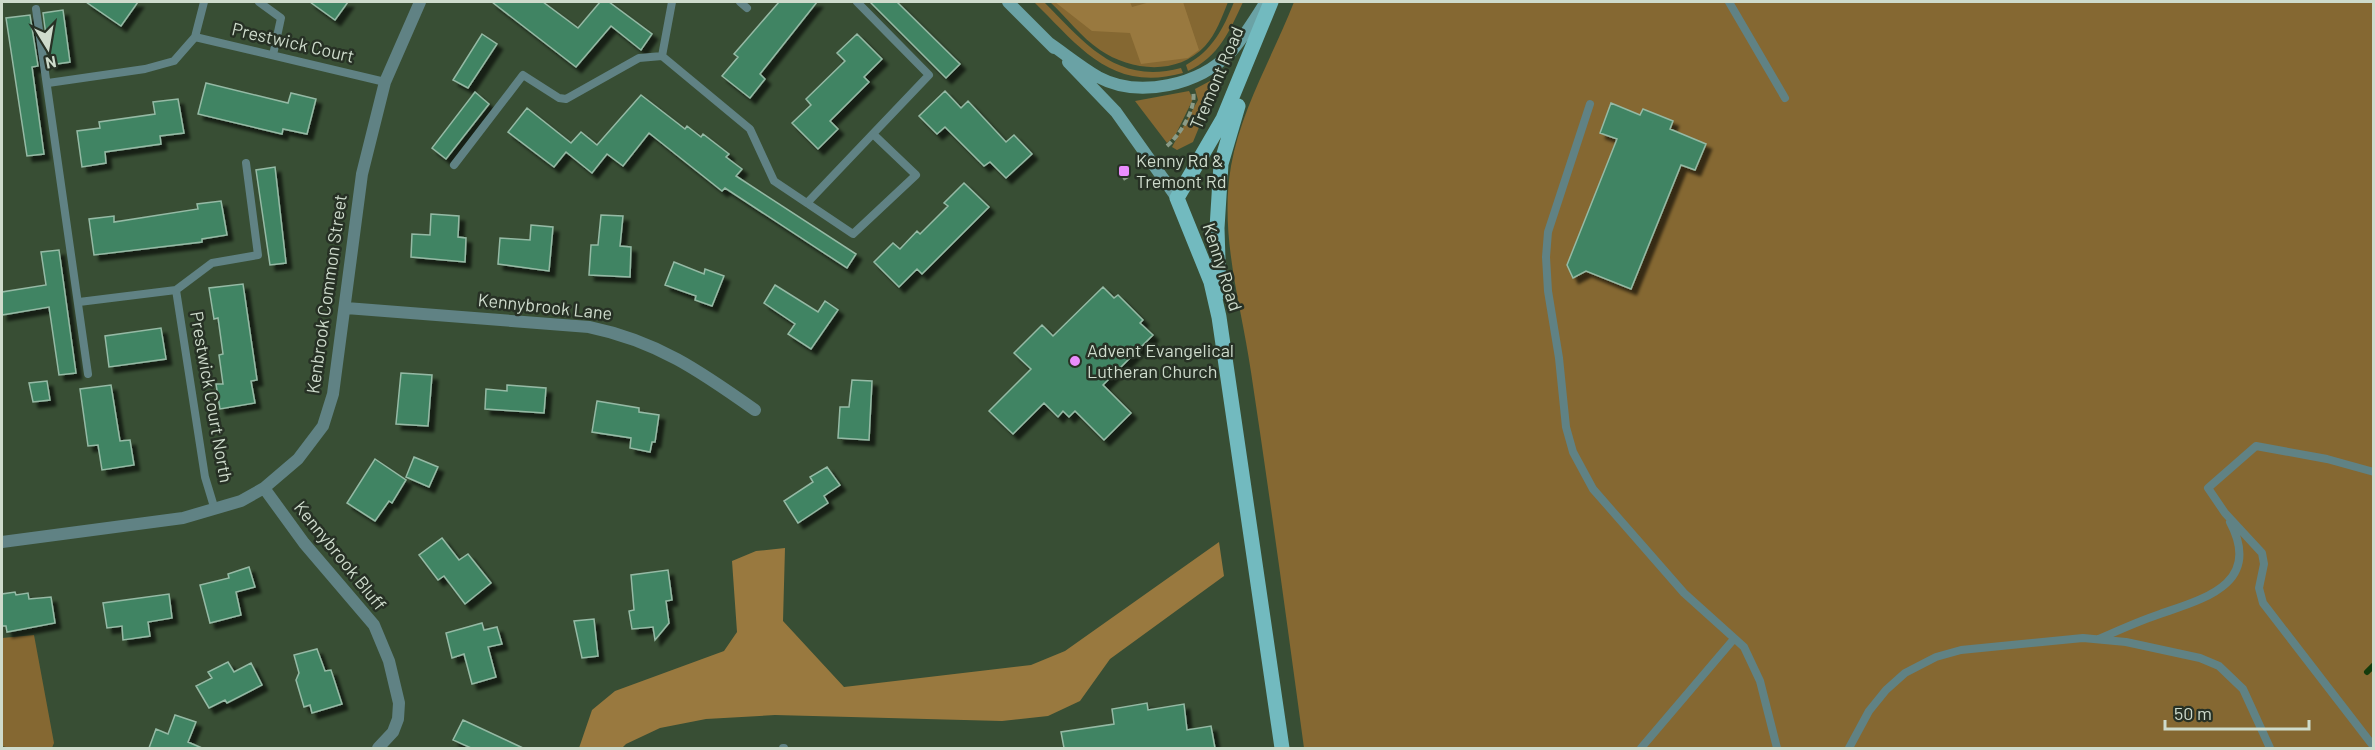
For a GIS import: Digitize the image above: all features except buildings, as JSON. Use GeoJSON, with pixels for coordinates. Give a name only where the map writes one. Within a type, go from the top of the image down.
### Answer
{"type":"FeatureCollection","features":[{"type":"Feature","properties":{"kind":"main road","name":"Kenny Road"},"geometry":{"type":"LineString","coordinates":[[1008,2],[1116,112],[1177,198],[1211,282],[1219,317],[1282,748]]}},
{"type":"Feature","properties":{"kind":"main road"},"geometry":{"type":"LineString","coordinates":[[1049,43],[1099,78],[1126,86],[1150,88],[1188,79],[1213,67],[1230,52],[1266,2]]}},
{"type":"Feature","properties":{"kind":"main road","name":"Tremont Road"},"geometry":{"type":"LineString","coordinates":[[1177,198],[1223,119],[1271,2]]}},
{"type":"Feature","properties":{"kind":"main road"},"geometry":{"type":"LineString","coordinates":[[1219,317],[1217,228],[1221,164],[1243,93],[1278,2]]}},
{"type":"Feature","properties":{"kind":"street","name":"Kenbrook Common Street"},"geometry":{"type":"LineString","coordinates":[[2,542],[183,518],[241,501],[264,488],[297,459],[323,426],[333,394],[362,174],[385,82],[420,2]]}},
{"type":"Feature","properties":{"kind":"street","name":"Kennybrook Lane"},"geometry":{"type":"LineString","coordinates":[[346,308],[589,327],[623,334],[659,348],[689,364],[755,410]]}},
{"type":"Feature","properties":{"kind":"street","name":"Kennybrook Bluff"},"geometry":{"type":"LineString","coordinates":[[264,488],[303,543],[374,625],[389,661],[399,703],[399,719],[393,732],[378,748]]}},
{"type":"Feature","properties":{"kind":"lane"},"geometry":{"type":"LineString","coordinates":[[48,83],[146,69],[174,61],[195,37],[204,2]]}},
{"type":"Feature","properties":{"kind":"lane"},"geometry":{"type":"LineString","coordinates":[[259,2],[281,18],[273,55]]}},
{"type":"Feature","properties":{"kind":"lane"},"geometry":{"type":"LineString","coordinates":[[662,56],[672,2]]}},
{"type":"Feature","properties":{"kind":"lane"},"geometry":{"type":"LineString","coordinates":[[740,2],[747,8]]}},
{"type":"Feature","properties":{"kind":"lane"},"geometry":{"type":"LineString","coordinates":[[807,203],[929,75],[857,2]]}},
{"type":"Feature","properties":{"kind":"lane"},"geometry":{"type":"LineString","coordinates":[[1729,2],[1785,98]]}},
{"type":"Feature","properties":{"kind":"lane"},"geometry":{"type":"LineString","coordinates":[[36,9],[88,374]]}},
{"type":"Feature","properties":{"kind":"lane","name":"Prestwick Court"},"geometry":{"type":"LineString","coordinates":[[195,37],[385,82]]}},
{"type":"Feature","properties":{"kind":"lane"},"geometry":{"type":"LineString","coordinates":[[454,165],[522,75],[559,98],[566,99],[639,58],[662,56],[750,129],[774,181],[853,234],[916,175],[873,134]]}},
{"type":"Feature","properties":{"kind":"lane"},"geometry":{"type":"LineString","coordinates":[[1590,104],[1547,240],[1548,291],[1559,358],[1566,428],[1573,452],[1593,489],[1683,593],[1733,640],[1744,647],[1760,681],[1777,748]]}},
{"type":"Feature","properties":{"kind":"lane","name":"Prestwick Court North"},"geometry":{"type":"LineString","coordinates":[[79,302],[176,290],[212,263],[258,255],[246,163]]}},
{"type":"Feature","properties":{"kind":"lane","name":"Prestwick Court North"},"geometry":{"type":"LineString","coordinates":[[176,290],[205,477],[215,510]]}},
{"type":"Feature","properties":{"kind":"lane"},"geometry":{"type":"LineString","coordinates":[[2099,639],[2159,614],[2189,605],[2228,584],[2238,559],[2232,527],[2208,488],[2256,446],[2327,459],[2373,472]]}},
{"type":"Feature","properties":{"kind":"lane"},"geometry":{"type":"LineString","coordinates":[[2225,513],[2262,553],[2264,564],[2259,588],[2263,603],[2373,747]]}},
{"type":"Feature","properties":{"kind":"lane"},"geometry":{"type":"LineString","coordinates":[[1849,748],[1869,711],[1886,690],[1905,673],[1936,657],[1961,650],[2099,639],[2200,658],[2219,666],[2244,689],[2270,748]]}},
{"type":"Feature","properties":{"kind":"lane"},"geometry":{"type":"LineString","coordinates":[[1641,748],[1733,640]]}},
{"type":"Feature","properties":{"kind":"path"},"geometry":{"type":"LineString","coordinates":[[1167,146],[1176,138],[1195,99],[1193,90]]}},
{"type":"Feature","properties":{"kind":"path"},"geometry":{"type":"LineString","coordinates":[[1123,179],[1128,176]]}},
{"type":"Feature","properties":{"kind":"shaded area"},"geometry":{"type":"Polygon","coordinates":[[[1034,2],[1044,2],[1088,45],[1120,65],[1138,71],[1158,72],[1181,68],[1183,73],[1158,77],[1136,77],[1116,71],[1082,49],[1034,2]]]}},
{"type":"Feature","properties":{"kind":"shaded area"},"geometry":{"type":"Polygon","coordinates":[[[1050,2],[1228,2],[1216,31],[1194,56],[1168,66],[1154,67],[1126,62],[1100,50],[1050,2]]]}},
{"type":"Feature","properties":{"kind":"shaded area"},"geometry":{"type":"Polygon","coordinates":[[[1055,2],[1130,2],[1132,7],[1150,2],[1183,2],[1199,50],[1188,58],[1141,64],[1130,33],[1092,31],[1055,2]]]}},
{"type":"Feature","properties":{"kind":"shaded area"},"geometry":{"type":"Polygon","coordinates":[[[1234,2],[1243,2],[1222,42],[1208,58],[1188,71],[1186,65],[1203,53],[1216,38],[1234,2]]]}},
{"type":"Feature","properties":{"kind":"shaded area"},"geometry":{"type":"Polygon","coordinates":[[[1294,2],[2373,2],[2373,748],[1304,748],[1258,419],[1229,244],[1228,218],[1231,166],[1242,124],[1294,2]]]}},
{"type":"Feature","properties":{"kind":"shaded area"},"geometry":{"type":"Polygon","coordinates":[[[1210,81],[1216,86],[1193,142],[1177,150],[1172,147],[1198,100],[1195,89],[1210,81]]]}},
{"type":"Feature","properties":{"kind":"shaded area"},"geometry":{"type":"Polygon","coordinates":[[[1189,91],[1193,99],[1175,136],[1167,143],[1135,101],[1189,91]]]}},
{"type":"Feature","properties":{"kind":"shaded area"},"geometry":{"type":"Polygon","coordinates":[[[1219,542],[1224,576],[1110,659],[1080,701],[1048,716],[1002,721],[775,715],[706,719],[660,728],[622,748],[579,748],[592,710],[615,691],[724,651],[737,632],[732,561],[756,551],[785,548],[783,621],[844,687],[1031,665],[1065,651],[1219,542]]]}},
{"type":"Feature","properties":{"kind":"shaded area"},"geometry":{"type":"Polygon","coordinates":[[[34,635],[54,743],[52,748],[2,746],[2,638],[34,635]]]}},
{"type":"Feature","properties":{"kind":"waterway"},"geometry":{"type":"LineString","coordinates":[[2367,672],[2374,665]]}},
{"type":"Feature","properties":{"kind":"place","name":"Kenny Rd & Tremont Rd"},"geometry":{"type":"Point","coordinates":[1124,171]}},
{"type":"Feature","properties":{"kind":"place","name":"Advent Evangelical Lutheran Church"},"geometry":{"type":"Point","coordinates":[1075,361]}}]}
